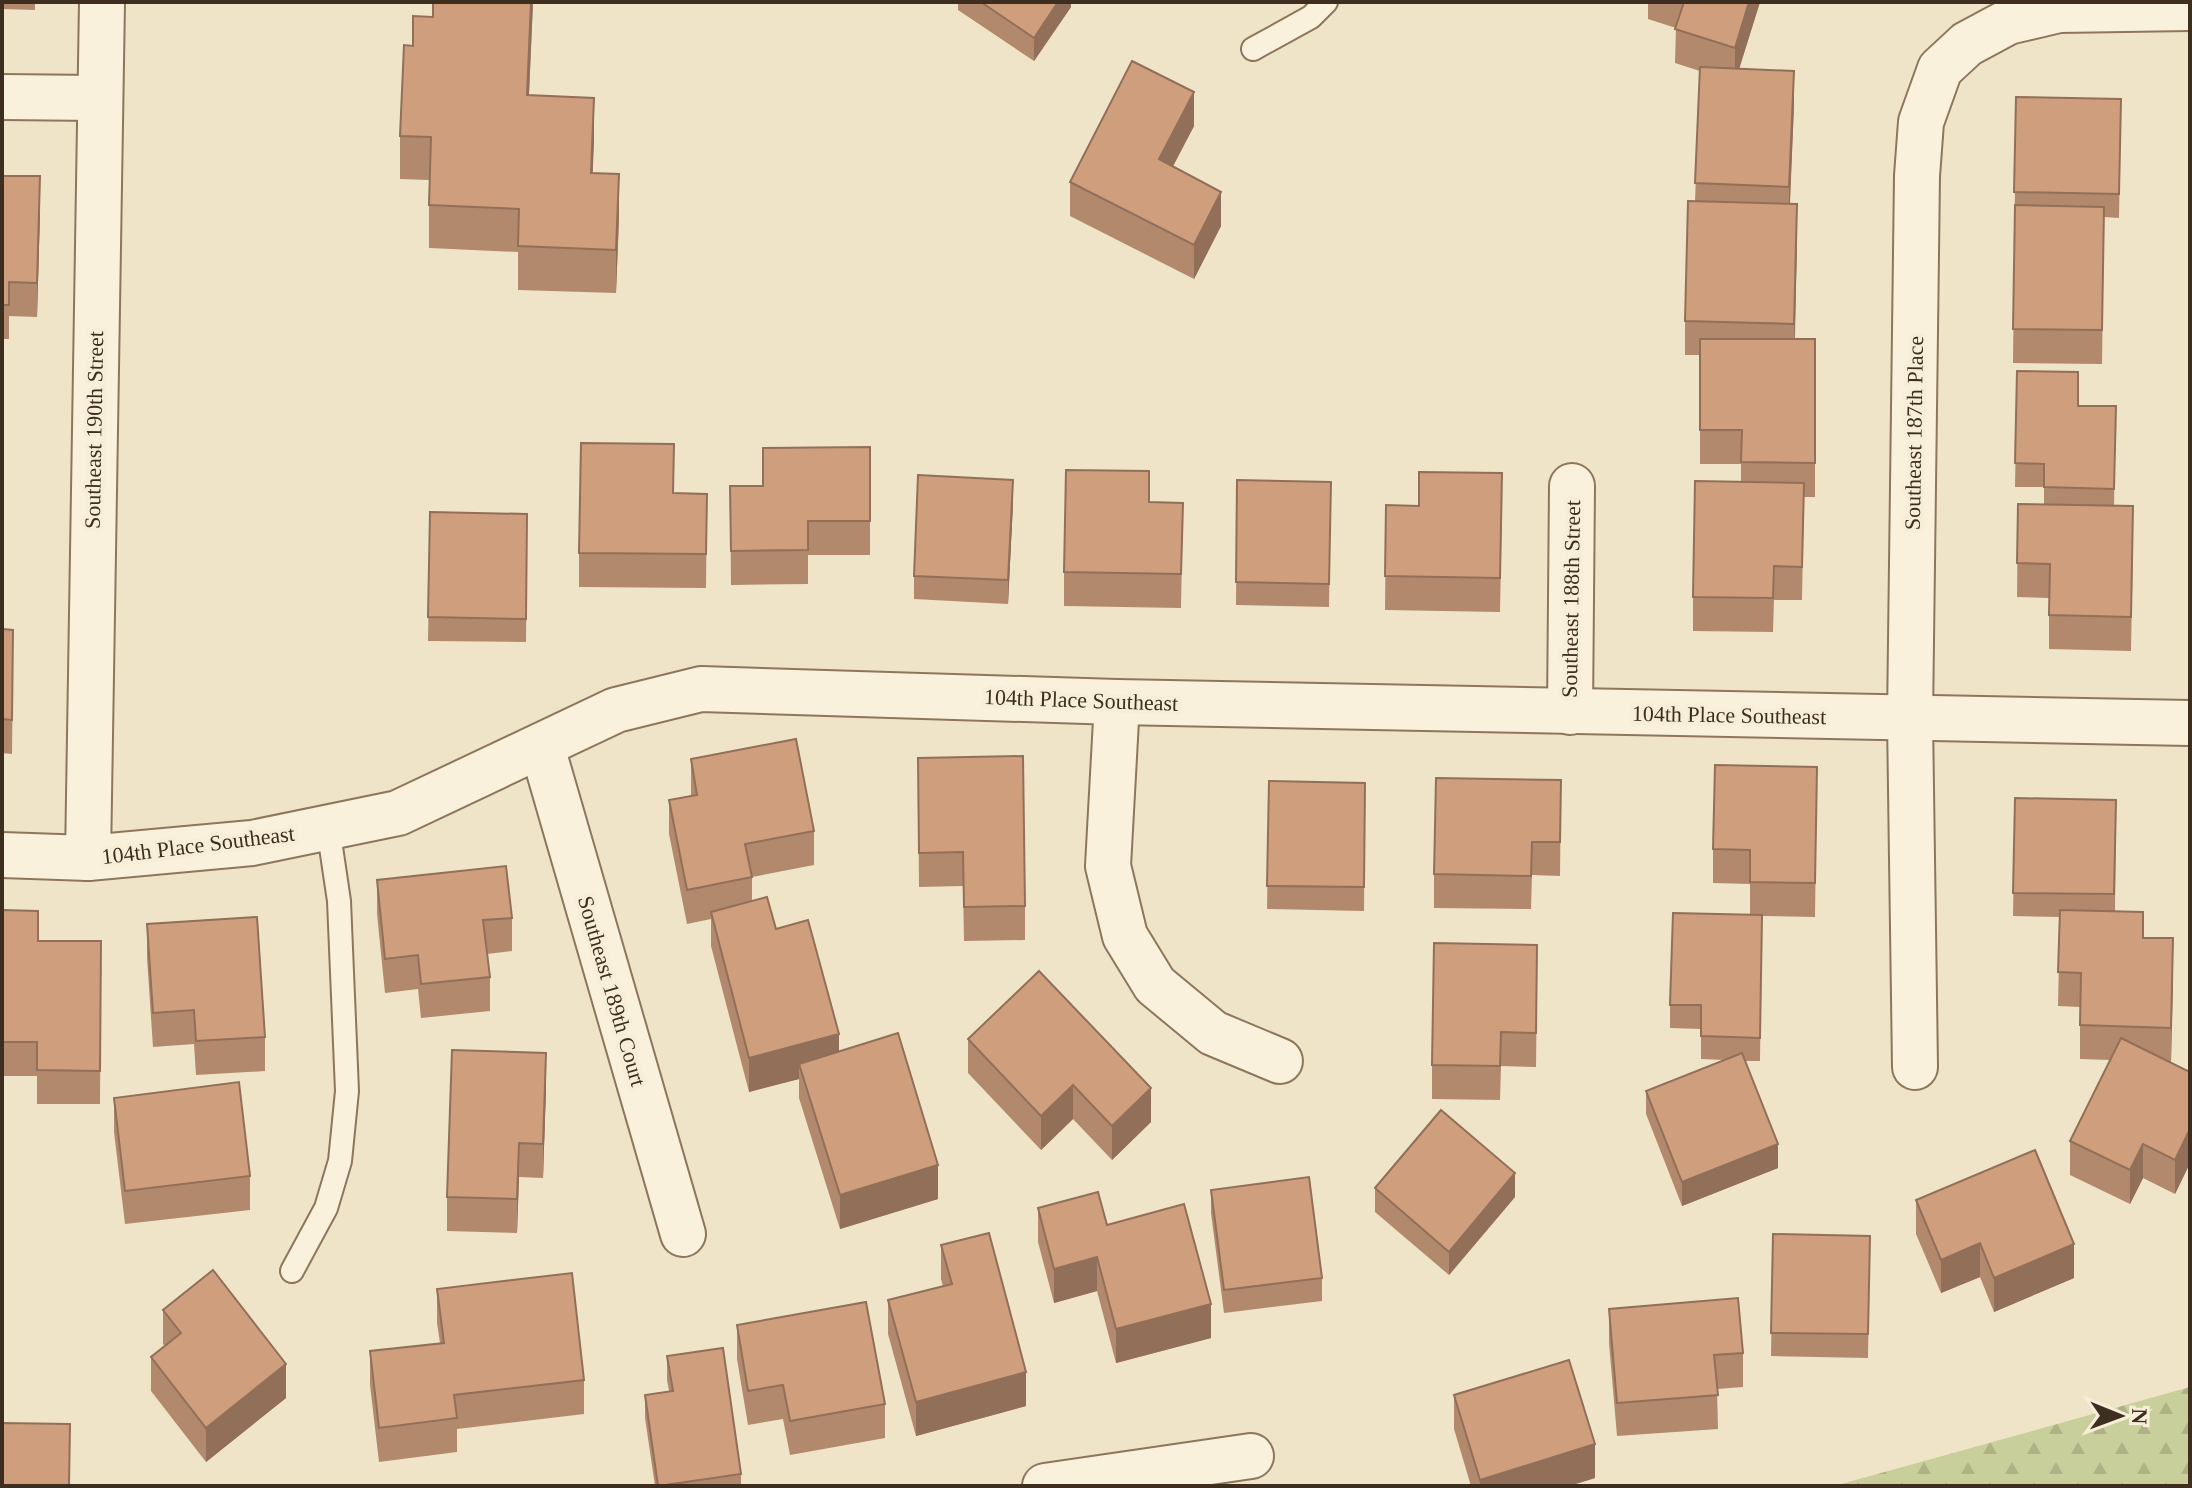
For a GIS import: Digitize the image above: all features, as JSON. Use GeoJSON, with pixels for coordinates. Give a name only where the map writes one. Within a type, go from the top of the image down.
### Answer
{"type":"FeatureCollection","features":[{"type":"Feature","properties":{"kind":"street","name":"Southeast 190th Street"},"geometry":{"type":"LineString","coordinates":[[88,858],[98,98],[102,2]]}},
{"type":"Feature","properties":{"kind":"street","name":"Southeast 187th Place"},"geometry":{"type":"LineString","coordinates":[[1915,1067],[1910,719],[1917,176],[1921,122],[1940,69],[1967,44],[2008,22],[2059,10],[2190,8]]}},
{"type":"Feature","properties":{"kind":"street"},"geometry":{"type":"LineString","coordinates":[[2,97],[98,98]]}},
{"type":"Feature","properties":{"kind":"street","name":"Southeast 188th Street"},"geometry":{"type":"LineString","coordinates":[[1570,712],[1572,486]]}},
{"type":"Feature","properties":{"kind":"street","name":"104th Place Southeast"},"geometry":{"type":"LineString","coordinates":[[2,855],[88,858],[252,843],[398,813],[616,710],[701,689],[1117,702],[2190,723]]}},
{"type":"Feature","properties":{"kind":"street"},"geometry":{"type":"LineString","coordinates":[[1117,702],[1108,866],[1125,936],[1155,985],[1213,1033],[1280,1061]]}},
{"type":"Feature","properties":{"kind":"street","name":"Southeast 189th Court"},"geometry":{"type":"LineString","coordinates":[[542,747],[683,1234]]}},
{"type":"Feature","properties":{"kind":"street"},"geometry":{"type":"LineString","coordinates":[[1045,1486],[1251,1456]]}},
{"type":"Feature","properties":{"kind":"lane"},"geometry":{"type":"LineString","coordinates":[[1253,49],[1311,17],[1326,2]]}},
{"type":"Feature","properties":{"kind":"lane"},"geometry":{"type":"LineString","coordinates":[[292,1271],[326,1208],[340,1161],[347,1091],[339,901],[328,827]]}},
{"type":"Feature","properties":{"kind":"green space"},"geometry":{"type":"Polygon","coordinates":[[[2190,1387],[2190,1486],[1834,1486],[2190,1387]]]}},
{"type":"Feature","properties":{"kind":"building"},"geometry":{"type":"Polygon","coordinates":[[[433,2],[531,2],[527,95],[594,98],[591,173],[619,174],[616,250],[518,246],[519,209],[429,205],[431,137],[400,136],[404,45],[413,46],[413,16],[433,17],[433,2]]]}},
{"type":"Feature","properties":{"kind":"building"},"geometry":{"type":"Polygon","coordinates":[[[981,2],[1058,2],[1034,38],[981,2]]]}},
{"type":"Feature","properties":{"kind":"building"},"geometry":{"type":"Polygon","coordinates":[[[1684,2],[1749,2],[1735,48],[1675,29],[1684,2]]]}},
{"type":"Feature","properties":{"kind":"building"},"geometry":{"type":"Polygon","coordinates":[[[1132,61],[1194,92],[1159,159],[1221,192],[1194,245],[1070,182],[1132,61]]]}},
{"type":"Feature","properties":{"kind":"building"},"geometry":{"type":"Polygon","coordinates":[[[1700,67],[1794,71],[1789,187],[1695,183],[1700,67]]]}},
{"type":"Feature","properties":{"kind":"building"},"geometry":{"type":"Polygon","coordinates":[[[2016,97],[2121,99],[2119,194],[2014,192],[2016,97]]]}},
{"type":"Feature","properties":{"kind":"building"},"geometry":{"type":"Polygon","coordinates":[[[2,176],[40,176],[37,283],[9,282],[9,305],[2,305],[2,176]]]}},
{"type":"Feature","properties":{"kind":"building"},"geometry":{"type":"Polygon","coordinates":[[[1688,201],[1797,204],[1794,324],[1685,321],[1688,201]]]}},
{"type":"Feature","properties":{"kind":"building"},"geometry":{"type":"Polygon","coordinates":[[[2015,205],[2104,207],[2102,330],[2013,329],[2015,205]]]}},
{"type":"Feature","properties":{"kind":"building"},"geometry":{"type":"Polygon","coordinates":[[[1700,339],[1815,339],[1815,463],[1741,462],[1742,430],[1700,430],[1700,339]]]}},
{"type":"Feature","properties":{"kind":"building"},"geometry":{"type":"Polygon","coordinates":[[[2017,371],[2078,372],[2078,406],[2116,406],[2114,489],[2044,487],[2044,464],[2015,463],[2017,371]]]}},
{"type":"Feature","properties":{"kind":"building"},"geometry":{"type":"Polygon","coordinates":[[[581,443],[674,444],[673,493],[707,494],[706,554],[579,553],[581,443]]]}},
{"type":"Feature","properties":{"kind":"building"},"geometry":{"type":"Polygon","coordinates":[[[870,447],[870,521],[808,521],[808,550],[731,551],[730,486],[763,486],[763,448],[870,447]]]}},
{"type":"Feature","properties":{"kind":"building"},"geometry":{"type":"Polygon","coordinates":[[[1066,470],[1149,471],[1149,502],[1183,503],[1181,574],[1064,572],[1066,470]]]}},
{"type":"Feature","properties":{"kind":"building"},"geometry":{"type":"Polygon","coordinates":[[[1419,472],[1502,473],[1500,578],[1385,576],[1386,505],[1419,506],[1419,472]]]}},
{"type":"Feature","properties":{"kind":"building"},"geometry":{"type":"Polygon","coordinates":[[[918,475],[1013,480],[1008,580],[914,576],[918,475]]]}},
{"type":"Feature","properties":{"kind":"building"},"geometry":{"type":"Polygon","coordinates":[[[1237,480],[1331,482],[1329,584],[1236,582],[1237,480]]]}},
{"type":"Feature","properties":{"kind":"building"},"geometry":{"type":"Polygon","coordinates":[[[1695,481],[1804,483],[1802,567],[1774,566],[1773,598],[1693,597],[1695,481]]]}},
{"type":"Feature","properties":{"kind":"building"},"geometry":{"type":"Polygon","coordinates":[[[2018,504],[2133,506],[2131,617],[2049,615],[2050,564],[2017,563],[2018,504]]]}},
{"type":"Feature","properties":{"kind":"building"},"geometry":{"type":"Polygon","coordinates":[[[430,512],[527,514],[526,619],[428,617],[430,512]]]}},
{"type":"Feature","properties":{"kind":"building"},"geometry":{"type":"Polygon","coordinates":[[[2,629],[13,630],[12,720],[2,719],[2,629]]]}},
{"type":"Feature","properties":{"kind":"building"},"geometry":{"type":"Polygon","coordinates":[[[796,739],[814,831],[745,844],[752,877],[687,890],[669,800],[697,795],[691,759],[796,739]]]}},
{"type":"Feature","properties":{"kind":"building"},"geometry":{"type":"Polygon","coordinates":[[[1023,756],[1025,906],[964,907],[963,852],[919,853],[918,758],[1023,756]]]}},
{"type":"Feature","properties":{"kind":"building"},"geometry":{"type":"Polygon","coordinates":[[[1715,765],[1817,767],[1815,883],[1750,882],[1750,850],[1713,849],[1715,765]]]}},
{"type":"Feature","properties":{"kind":"building"},"geometry":{"type":"Polygon","coordinates":[[[1436,778],[1561,780],[1560,842],[1532,842],[1531,876],[1434,874],[1436,778]]]}},
{"type":"Feature","properties":{"kind":"building"},"geometry":{"type":"Polygon","coordinates":[[[1269,781],[1365,783],[1364,887],[1267,886],[1269,781]]]}},
{"type":"Feature","properties":{"kind":"building"},"geometry":{"type":"Polygon","coordinates":[[[2015,798],[2116,800],[2114,894],[2013,893],[2015,798]]]}},
{"type":"Feature","properties":{"kind":"building"},"geometry":{"type":"Polygon","coordinates":[[[506,866],[512,918],[483,920],[490,977],[421,984],[418,955],[385,959],[377,880],[506,866]]]}},
{"type":"Feature","properties":{"kind":"building"},"geometry":{"type":"Polygon","coordinates":[[[767,897],[776,929],[808,920],[839,1034],[749,1058],[711,912],[767,897]]]}},
{"type":"Feature","properties":{"kind":"building"},"geometry":{"type":"Polygon","coordinates":[[[2,910],[38,911],[38,941],[101,941],[100,1071],[37,1070],[37,1042],[2,1042],[2,910]]]}},
{"type":"Feature","properties":{"kind":"building"},"geometry":{"type":"Polygon","coordinates":[[[2060,910],[2143,912],[2143,938],[2173,938],[2171,1028],[2080,1025],[2081,973],[2058,972],[2060,910]]]}},
{"type":"Feature","properties":{"kind":"building"},"geometry":{"type":"Polygon","coordinates":[[[1673,913],[1762,915],[1760,1038],[1701,1036],[1701,1005],[1670,1005],[1673,913]]]}},
{"type":"Feature","properties":{"kind":"building"},"geometry":{"type":"Polygon","coordinates":[[[257,917],[265,1037],[196,1041],[194,1010],[153,1013],[147,924],[257,917]]]}},
{"type":"Feature","properties":{"kind":"building"},"geometry":{"type":"Polygon","coordinates":[[[1434,943],[1537,945],[1536,1033],[1501,1032],[1500,1066],[1432,1065],[1434,943]]]}},
{"type":"Feature","properties":{"kind":"building"},"geometry":{"type":"Polygon","coordinates":[[[1039,971],[1151,1088],[1112,1126],[1073,1085],[1041,1116],[968,1039],[1039,971]]]}},
{"type":"Feature","properties":{"kind":"building"},"geometry":{"type":"Polygon","coordinates":[[[898,1033],[938,1165],[840,1195],[799,1064],[898,1033]]]}},
{"type":"Feature","properties":{"kind":"building"},"geometry":{"type":"Polygon","coordinates":[[[2121,1038],[2190,1072],[2190,1129],[2175,1160],[2143,1144],[2130,1170],[2070,1141],[2121,1038]]]}},
{"type":"Feature","properties":{"kind":"building"},"geometry":{"type":"Polygon","coordinates":[[[452,1050],[546,1053],[543,1144],[519,1143],[517,1199],[447,1197],[452,1050]]]}},
{"type":"Feature","properties":{"kind":"building"},"geometry":{"type":"Polygon","coordinates":[[[1742,1053],[1778,1144],[1682,1182],[1646,1091],[1742,1053]]]}},
{"type":"Feature","properties":{"kind":"building"},"geometry":{"type":"Polygon","coordinates":[[[239,1082],[250,1176],[125,1191],[114,1098],[239,1082]]]}},
{"type":"Feature","properties":{"kind":"building"},"geometry":{"type":"Polygon","coordinates":[[[1441,1110],[1515,1173],[1449,1252],[1375,1188],[1441,1110]]]}},
{"type":"Feature","properties":{"kind":"building"},"geometry":{"type":"Polygon","coordinates":[[[2035,1150],[2074,1244],[1994,1278],[1980,1243],[1941,1260],[1916,1200],[2035,1150]]]}},
{"type":"Feature","properties":{"kind":"building"},"geometry":{"type":"Polygon","coordinates":[[[1309,1177],[1322,1278],[1224,1290],[1211,1190],[1309,1177]]]}},
{"type":"Feature","properties":{"kind":"building"},"geometry":{"type":"Polygon","coordinates":[[[1098,1192],[1107,1225],[1184,1204],[1211,1304],[1116,1329],[1097,1257],[1054,1269],[1038,1208],[1098,1192]]]}},
{"type":"Feature","properties":{"kind":"building"},"geometry":{"type":"Polygon","coordinates":[[[989,1233],[1026,1372],[916,1402],[888,1300],[952,1284],[941,1245],[989,1233]]]}},
{"type":"Feature","properties":{"kind":"building"},"geometry":{"type":"Polygon","coordinates":[[[1773,1234],[1870,1236],[1868,1334],[1771,1333],[1773,1234]]]}},
{"type":"Feature","properties":{"kind":"building"},"geometry":{"type":"Polygon","coordinates":[[[213,1270],[286,1364],[206,1428],[151,1357],[181,1333],[163,1310],[213,1270]]]}},
{"type":"Feature","properties":{"kind":"building"},"geometry":{"type":"Polygon","coordinates":[[[572,1273],[584,1380],[454,1395],[457,1418],[379,1428],[370,1351],[444,1343],[437,1289],[572,1273]]]}},
{"type":"Feature","properties":{"kind":"building"},"geometry":{"type":"Polygon","coordinates":[[[1738,1298],[1743,1353],[1714,1355],[1718,1395],[1617,1403],[1609,1309],[1738,1298]]]}},
{"type":"Feature","properties":{"kind":"building"},"geometry":{"type":"Polygon","coordinates":[[[866,1302],[885,1404],[790,1421],[783,1385],[748,1391],[737,1325],[866,1302]]]}},
{"type":"Feature","properties":{"kind":"building"},"geometry":{"type":"Polygon","coordinates":[[[723,1348],[741,1474],[658,1486],[645,1395],[673,1391],[667,1356],[723,1348]]]}},
{"type":"Feature","properties":{"kind":"building"},"geometry":{"type":"Polygon","coordinates":[[[1569,1360],[1595,1444],[1480,1480],[1454,1395],[1569,1360]]]}},
{"type":"Feature","properties":{"kind":"building"},"geometry":{"type":"Polygon","coordinates":[[[2,1423],[70,1424],[69,1486],[2,1486],[2,1423]]]}}]}
